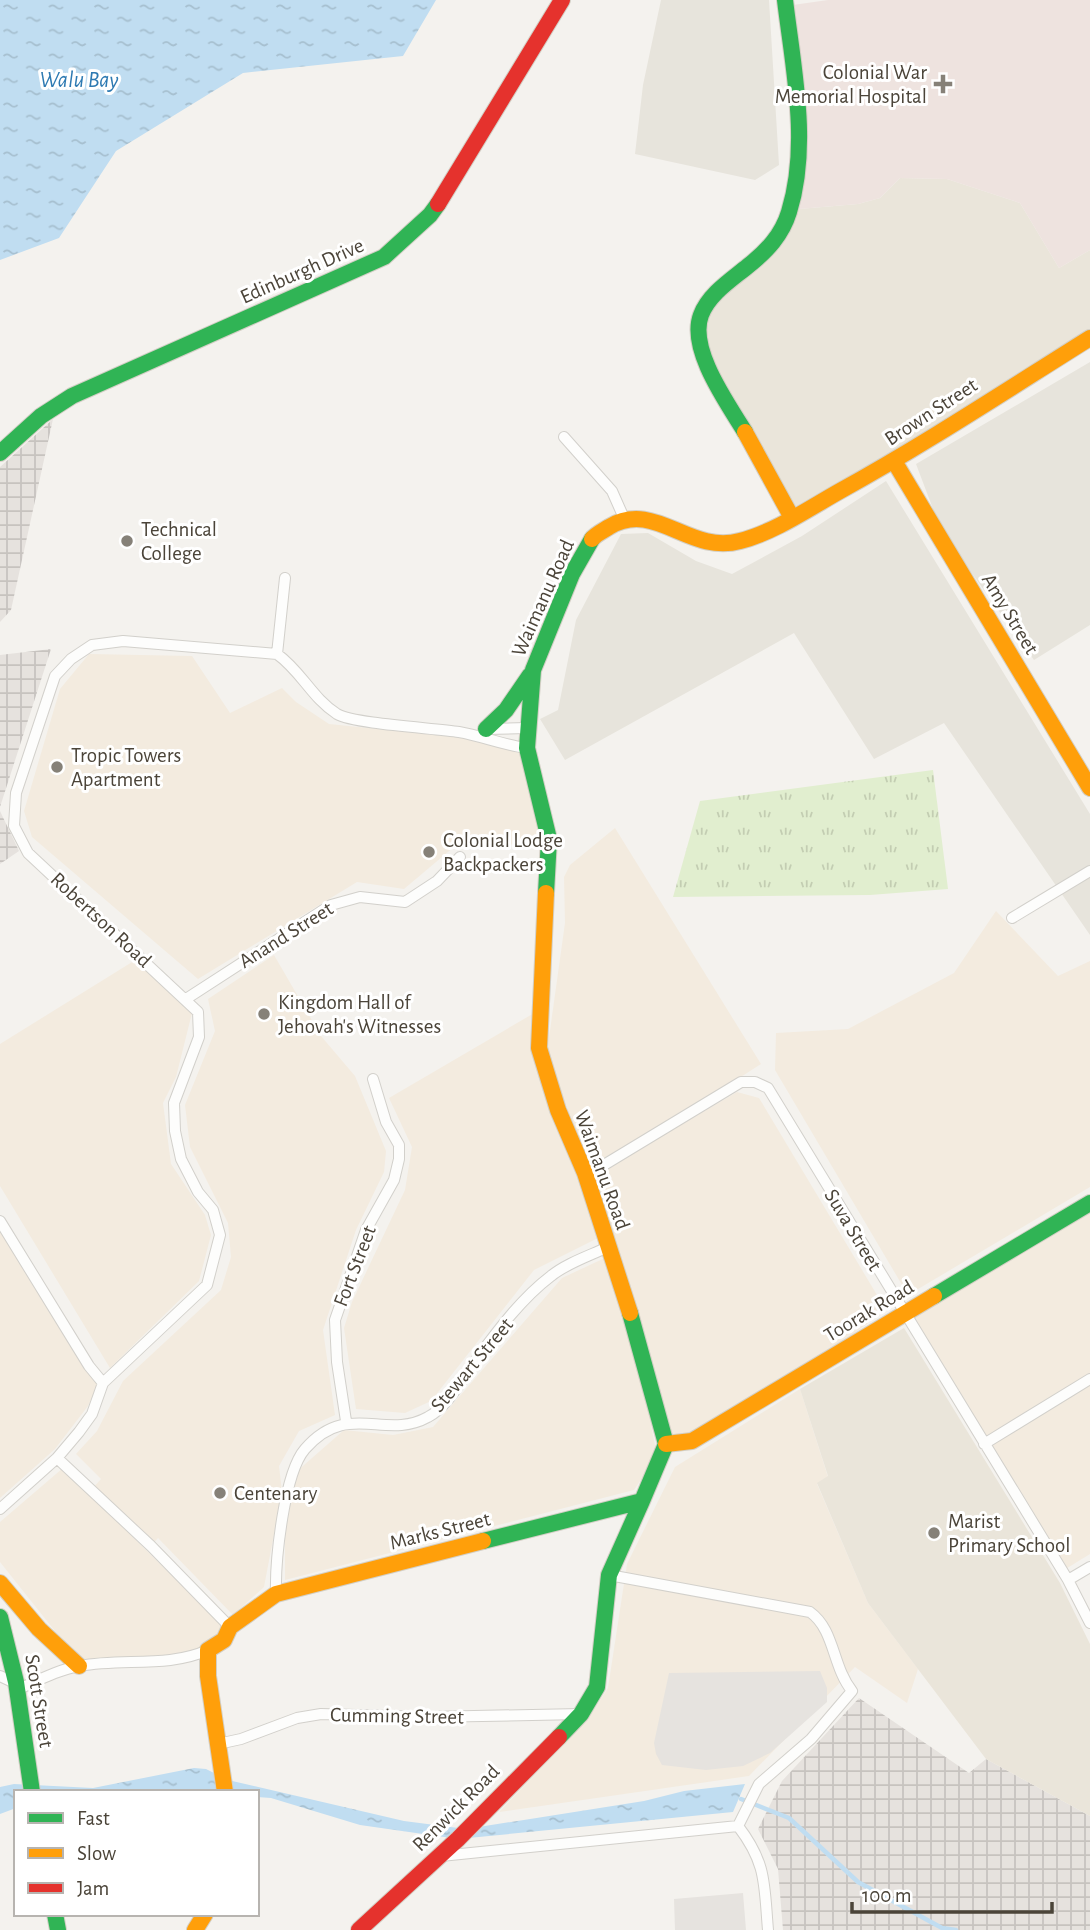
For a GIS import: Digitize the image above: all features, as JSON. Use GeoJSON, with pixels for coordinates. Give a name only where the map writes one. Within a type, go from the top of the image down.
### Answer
{"type":"FeatureCollection","features":[{"type":"Feature","properties":{"kind":"main road","name":"Edinburgh Drive"},"geometry":{"type":"LineString","coordinates":[[0,453],[41,416],[72,396],[384,257],[430,215],[466,162],[562,0]]}},
{"type":"Feature","properties":{"kind":"main road"},"geometry":{"type":"LineString","coordinates":[[624,518],[648,518],[690,538],[714,543],[738,542],[772,529],[791,516],[715,378],[701,348],[697,329],[703,309],[713,296],[778,238],[794,205],[798,163],[785,0]]}},
{"type":"Feature","properties":{"kind":"main road","name":"Brown Street"},"geometry":{"type":"LineString","coordinates":[[791,516],[894,461],[1090,338]]}},
{"type":"Feature","properties":{"kind":"main road","name":"Amy Street"},"geometry":{"type":"LineString","coordinates":[[894,461],[1090,788]]}},
{"type":"Feature","properties":{"kind":"main road","name":"Waimanu Road"},"geometry":{"type":"LineString","coordinates":[[624,518],[594,536],[572,574],[533,670],[526,728],[527,748],[549,839],[539,1048],[558,1110],[585,1173],[640,1345],[666,1444]]}},
{"type":"Feature","properties":{"kind":"main road"},"geometry":{"type":"LineString","coordinates":[[486,729],[506,710],[533,670]]}},
{"type":"Feature","properties":{"kind":"main road","name":"Toorak Road"},"geometry":{"type":"LineString","coordinates":[[666,1444],[692,1441],[1090,1203]]}},
{"type":"Feature","properties":{"kind":"main road"},"geometry":{"type":"LineString","coordinates":[[580,1714],[597,1687],[609,1575],[666,1444]]}},
{"type":"Feature","properties":{"kind":"main road","name":"Marks Street"},"geometry":{"type":"LineString","coordinates":[[208,1650],[224,1640],[230,1628],[276,1594],[642,1501]]}},
{"type":"Feature","properties":{"kind":"main road"},"geometry":{"type":"LineString","coordinates":[[0,1583],[38,1629],[79,1666]]}},
{"type":"Feature","properties":{"kind":"main road","name":"Scott Street"},"geometry":{"type":"LineString","coordinates":[[0,1617],[18,1686],[22,1739],[32,1790]]}},
{"type":"Feature","properties":{"kind":"main road"},"geometry":{"type":"LineString","coordinates":[[208,1650],[208,1676],[225,1790]]}},
{"type":"Feature","properties":{"kind":"main road","name":"Renwick Road"},"geometry":{"type":"LineString","coordinates":[[359,1930],[458,1839],[580,1714]]}},
{"type":"Feature","properties":{"kind":"street"},"geometry":{"type":"LineString","coordinates":[[564,437],[612,491],[624,518]]}},
{"type":"Feature","properties":{"kind":"street"},"geometry":{"type":"LineString","coordinates":[[285,578],[277,654],[293,665],[322,704],[341,716],[463,733],[484,741],[527,748]]}},
{"type":"Feature","properties":{"kind":"street","name":"Robertson Road"},"geometry":{"type":"LineString","coordinates":[[0,1509],[57,1458],[92,1414],[103,1383],[207,1285],[220,1235],[212,1210],[198,1192],[181,1159],[175,1131],[174,1103],[199,1037],[198,1012],[28,853],[14,826],[16,793],[55,676],[71,659],[92,645],[123,641],[277,654]]}},
{"type":"Feature","properties":{"kind":"street"},"geometry":{"type":"LineString","coordinates":[[463,733],[486,729],[526,728]]}},
{"type":"Feature","properties":{"kind":"street","name":"Anand Street"},"geometry":{"type":"LineString","coordinates":[[186,999],[331,905],[360,897],[405,902],[437,881],[460,857]]}},
{"type":"Feature","properties":{"kind":"street"},"geometry":{"type":"LineString","coordinates":[[1012,918],[1090,871]]}},
{"type":"Feature","properties":{"kind":"street","name":"Fort Street"},"geometry":{"type":"LineString","coordinates":[[346,1421],[337,1362],[335,1320],[366,1230],[394,1180],[399,1159],[398,1145],[386,1122],[373,1079]]}},
{"type":"Feature","properties":{"kind":"street","name":"Suva Street"},"geometry":{"type":"LineString","coordinates":[[585,1173],[594,1171],[741,1082],[755,1082],[768,1087],[904,1315],[1068,1580],[1090,1623]]}},
{"type":"Feature","properties":{"kind":"street"},"geometry":{"type":"LineString","coordinates":[[0,1221],[89,1366],[103,1383]]}},
{"type":"Feature","properties":{"kind":"street","name":"Stewart Street"},"geometry":{"type":"LineString","coordinates":[[346,1421],[411,1423],[429,1416],[444,1403],[499,1329],[536,1289],[552,1275],[608,1247]]}},
{"type":"Feature","properties":{"kind":"street"},"geometry":{"type":"LineString","coordinates":[[984,1444],[1090,1380]]}},
{"type":"Feature","properties":{"kind":"street"},"geometry":{"type":"LineString","coordinates":[[276,1594],[275,1570],[291,1476],[304,1450],[322,1433],[346,1421]]}},
{"type":"Feature","properties":{"kind":"street"},"geometry":{"type":"LineString","coordinates":[[57,1458],[151,1546],[230,1628]]}},
{"type":"Feature","properties":{"kind":"street"},"geometry":{"type":"LineString","coordinates":[[1068,1580],[1090,1567]]}},
{"type":"Feature","properties":{"kind":"street"},"geometry":{"type":"LineString","coordinates":[[609,1575],[810,1612],[821,1620],[841,1678],[852,1691],[811,1739],[759,1784],[738,1826]]}},
{"type":"Feature","properties":{"kind":"street"},"geometry":{"type":"LineString","coordinates":[[0,1676],[18,1686],[79,1666],[192,1658],[208,1650]]}},
{"type":"Feature","properties":{"kind":"street","name":"Cumming Street"},"geometry":{"type":"LineString","coordinates":[[219,1751],[297,1718],[321,1714],[426,1717],[580,1714]]}},
{"type":"Feature","properties":{"kind":"street"},"geometry":{"type":"LineString","coordinates":[[440,1856],[738,1826]]}},
{"type":"Feature","properties":{"kind":"street"},"geometry":{"type":"LineString","coordinates":[[738,1826],[755,1849],[763,1871],[768,1930]]}},
{"type":"Feature","properties":{"kind":"shaded area"},"geometry":{"type":"Polygon","coordinates":[[[661,0],[769,0],[779,165],[755,180],[635,154],[643,85],[661,0]]]}},
{"type":"Feature","properties":{"kind":"shaded area","name":"Colonial War Memorial Hospital"},"geometry":{"type":"Polygon","coordinates":[[[828,0],[1090,0],[1090,250],[1059,268],[1020,203],[947,179],[900,178],[880,198],[858,204],[799,209],[805,161],[786,6],[828,0]]]}},
{"type":"Feature","properties":{"kind":"shaded area"},"geometry":{"type":"Polygon","coordinates":[[[900,178],[947,179],[1020,203],[1059,268],[1090,250],[1090,333],[806,507],[787,509],[706,347],[702,329],[715,302],[785,239],[799,209],[858,204],[880,198],[900,178]]]}},
{"type":"Feature","properties":{"kind":"shaded area"},"geometry":{"type":"Polygon","coordinates":[[[1090,362],[1090,625],[1034,660],[941,530],[916,464],[1090,362]]]}},
{"type":"Feature","properties":{"kind":"shaded area"},"geometry":{"type":"Polygon","coordinates":[[[53,419],[11,610],[0,622],[0,467],[53,419]]]}},
{"type":"Feature","properties":{"kind":"shaded area"},"geometry":{"type":"Polygon","coordinates":[[[886,481],[1090,814],[1090,935],[944,723],[874,759],[794,633],[565,760],[540,719],[558,710],[576,620],[621,534],[648,533],[696,561],[732,574],[802,536],[886,481]]]}},
{"type":"Feature","properties":{"kind":"shaded area"},"geometry":{"type":"Polygon","coordinates":[[[51,649],[0,807],[0,655],[51,649]]]}},
{"type":"Feature","properties":{"kind":"shaded area"},"geometry":{"type":"Polygon","coordinates":[[[89,654],[192,656],[230,713],[282,688],[296,702],[329,724],[525,744],[544,831],[510,845],[455,846],[404,889],[357,882],[198,979],[32,837],[24,811],[60,689],[89,654]]]}},
{"type":"Feature","properties":{"kind":"shaded area"},"geometry":{"type":"Polygon","coordinates":[[[0,811],[19,851],[0,864],[0,811]]]}},
{"type":"Feature","properties":{"kind":"shaded area"},"geometry":{"type":"Polygon","coordinates":[[[615,828],[761,1064],[594,1171],[581,1147],[547,1052],[565,923],[564,877],[570,865],[615,828]]]}},
{"type":"Feature","properties":{"kind":"shaded area"},"geometry":{"type":"Polygon","coordinates":[[[996,911],[1058,976],[1090,961],[1090,1187],[908,1295],[775,1070],[776,1033],[848,1029],[954,973],[996,911]]]}},
{"type":"Feature","properties":{"kind":"shaded area"},"geometry":{"type":"Polygon","coordinates":[[[274,955],[321,1036],[355,1076],[386,1151],[384,1172],[356,1230],[323,1330],[335,1415],[299,1431],[279,1466],[282,1492],[264,1587],[233,1615],[158,1538],[151,1546],[90,1491],[101,1479],[76,1454],[97,1431],[123,1381],[221,1290],[231,1257],[228,1223],[190,1147],[185,1105],[215,1031],[208,999],[274,955]]]}},
{"type":"Feature","properties":{"kind":"shaded area"},"geometry":{"type":"Polygon","coordinates":[[[137,959],[192,1013],[176,1077],[163,1103],[171,1164],[205,1215],[211,1235],[199,1281],[110,1368],[0,1186],[0,1044],[137,959]]]}},
{"type":"Feature","properties":{"kind":"shaded area"},"geometry":{"type":"Polygon","coordinates":[[[541,1009],[536,1053],[600,1237],[534,1270],[431,1401],[405,1413],[356,1409],[344,1328],[352,1302],[405,1190],[412,1147],[389,1098],[541,1009]]]}},
{"type":"Feature","properties":{"kind":"shaded area"},"geometry":{"type":"Polygon","coordinates":[[[737,1092],[759,1098],[886,1310],[797,1375],[685,1440],[668,1436],[592,1177],[737,1092]]]}},
{"type":"Feature","properties":{"kind":"shaded area"},"geometry":{"type":"Polygon","coordinates":[[[1090,1212],[1090,1554],[1064,1570],[908,1319],[1090,1212]]]}},
{"type":"Feature","properties":{"kind":"shaded area"},"geometry":{"type":"Polygon","coordinates":[[[0,1217],[101,1378],[88,1406],[55,1449],[0,1498],[0,1217]]]}},
{"type":"Feature","properties":{"kind":"shaded area"},"geometry":{"type":"Polygon","coordinates":[[[607,1257],[634,1337],[657,1456],[634,1490],[285,1580],[285,1519],[296,1472],[344,1430],[393,1435],[433,1427],[562,1278],[607,1257]]]}},
{"type":"Feature","properties":{"kind":"shaded area","name":"Marist Primary School"},"geometry":{"type":"Polygon","coordinates":[[[904,1328],[1060,1583],[1090,1644],[1090,1816],[986,1759],[868,1603],[817,1483],[828,1476],[800,1389],[904,1328]]]}},
{"type":"Feature","properties":{"kind":"shaded area"},"geometry":{"type":"Polygon","coordinates":[[[800,1389],[828,1477],[817,1484],[868,1603],[918,1669],[907,1703],[855,1667],[749,1776],[499,1812],[588,1719],[608,1688],[627,1564],[675,1467],[800,1389]]]}},
{"type":"Feature","properties":{"kind":"shaded area"},"geometry":{"type":"Polygon","coordinates":[[[63,1468],[225,1628],[205,1648],[182,1655],[78,1660],[0,1562],[0,1522],[63,1468]]]}},
{"type":"Feature","properties":{"kind":"shaded area"},"geometry":{"type":"Polygon","coordinates":[[[820,1671],[827,1688],[827,1702],[770,1753],[743,1766],[706,1770],[662,1765],[654,1743],[669,1673],[820,1671]]]}},
{"type":"Feature","properties":{"kind":"shaded area"},"geometry":{"type":"Polygon","coordinates":[[[859,1698],[969,1773],[986,1759],[1090,1816],[1090,1930],[783,1930],[778,1869],[758,1829],[782,1781],[859,1698]]]}},
{"type":"Feature","properties":{"kind":"shaded area"},"geometry":{"type":"Polygon","coordinates":[[[743,1893],[746,1930],[675,1930],[674,1899],[743,1893]]]}},
{"type":"Feature","properties":{"kind":"green space"},"geometry":{"type":"Polygon","coordinates":[[[933,770],[948,889],[870,895],[673,897],[700,801],[933,770]]]}},
{"type":"Feature","properties":{"kind":"water","name":"Walu Bay"},"geometry":{"type":"Polygon","coordinates":[[[0,0],[436,0],[403,56],[243,73],[116,151],[59,238],[0,260],[0,0]]]}},
{"type":"Feature","properties":{"kind":"water"},"geometry":{"type":"Polygon","coordinates":[[[194,1768],[206,1769],[228,1780],[404,1821],[466,1829],[644,1801],[684,1791],[745,1784],[733,1812],[458,1839],[360,1825],[271,1798],[259,1797],[259,1790],[14,1790],[14,1809],[0,1814],[0,1787],[14,1784],[93,1788],[194,1768]]]}},
{"type":"Feature","properties":{"kind":"waterway"},"geometry":{"type":"LineString","coordinates":[[741,1799],[789,1818],[858,1882],[942,1928],[956,1930]]}},
{"type":"Feature","properties":{"kind":"traffic: fast"},"geometry":{"type":"LineString","coordinates":[[745,432],[712,376],[700,344],[698,329],[701,315],[709,300],[767,248],[778,235],[789,212],[795,186],[799,133],[785,0]]}},
{"type":"Feature","properties":{"kind":"traffic: fast"},"geometry":{"type":"LineString","coordinates":[[0,453],[41,416],[72,396],[384,257],[430,215],[438,204]]}},
{"type":"Feature","properties":{"kind":"traffic: fast"},"geometry":{"type":"LineString","coordinates":[[546,893],[549,839],[527,748],[533,670],[572,574],[592,539]]}},
{"type":"Feature","properties":{"kind":"traffic: fast"},"geometry":{"type":"LineString","coordinates":[[486,729],[506,710],[530,675]]}},
{"type":"Feature","properties":{"kind":"traffic: fast"},"geometry":{"type":"LineString","coordinates":[[934,1296],[1090,1203]]}},
{"type":"Feature","properties":{"kind":"traffic: fast"},"geometry":{"type":"LineString","coordinates":[[483,1541],[642,1501],[666,1444],[630,1313]]}},
{"type":"Feature","properties":{"kind":"traffic: fast"},"geometry":{"type":"LineString","coordinates":[[559,1737],[581,1714],[597,1687],[609,1575],[642,1501]]}},
{"type":"Feature","properties":{"kind":"traffic: fast"},"geometry":{"type":"LineString","coordinates":[[0,1617],[16,1682],[32,1790]]}},
{"type":"Feature","properties":{"kind":"traffic: fast"},"geometry":{"type":"LineString","coordinates":[[55,1916],[58,1930]]}},
{"type":"Feature","properties":{"kind":"traffic: slow"},"geometry":{"type":"LineString","coordinates":[[592,539],[609,527],[626,520],[642,519],[704,541],[722,543],[740,541],[766,532],[903,455],[1090,338]]}},
{"type":"Feature","properties":{"kind":"traffic: slow"},"geometry":{"type":"LineString","coordinates":[[745,432],[791,516]]}},
{"type":"Feature","properties":{"kind":"traffic: slow"},"geometry":{"type":"LineString","coordinates":[[894,461],[1090,788]]}},
{"type":"Feature","properties":{"kind":"traffic: slow"},"geometry":{"type":"LineString","coordinates":[[546,893],[539,1048],[558,1110],[585,1173],[630,1313]]}},
{"type":"Feature","properties":{"kind":"traffic: slow"},"geometry":{"type":"LineString","coordinates":[[666,1444],[692,1441],[934,1296]]}},
{"type":"Feature","properties":{"kind":"traffic: slow"},"geometry":{"type":"LineString","coordinates":[[225,1790],[208,1676],[208,1650],[224,1640],[230,1627],[276,1594],[483,1541]]}},
{"type":"Feature","properties":{"kind":"traffic: slow"},"geometry":{"type":"LineString","coordinates":[[0,1583],[39,1629],[79,1666]]}},
{"type":"Feature","properties":{"kind":"traffic: slow"},"geometry":{"type":"LineString","coordinates":[[195,1930],[204,1916]]}},
{"type":"Feature","properties":{"kind":"traffic: jam"},"geometry":{"type":"LineString","coordinates":[[438,204],[562,0]]}},
{"type":"Feature","properties":{"kind":"traffic: jam"},"geometry":{"type":"LineString","coordinates":[[359,1930],[458,1839],[559,1737]]}},
{"type":"Feature","properties":{"kind":"place","name":"Colonial War Memorial Hospital"},"geometry":{"type":"Point","coordinates":[943,84]}},
{"type":"Feature","properties":{"kind":"place","name":"Technical College"},"geometry":{"type":"Point","coordinates":[127,541]}},
{"type":"Feature","properties":{"kind":"place","name":"Tropic Towers Apartment"},"geometry":{"type":"Point","coordinates":[57,767]}},
{"type":"Feature","properties":{"kind":"place","name":"Colonial Lodge Backpackers"},"geometry":{"type":"Point","coordinates":[429,852]}},
{"type":"Feature","properties":{"kind":"place","name":"Kingdom Hall of Jehovah's Witnesses"},"geometry":{"type":"Point","coordinates":[264,1014]}},
{"type":"Feature","properties":{"kind":"place","name":"Centenary"},"geometry":{"type":"Point","coordinates":[220,1493]}},
{"type":"Feature","properties":{"kind":"place","name":"Marist Primary School"},"geometry":{"type":"Point","coordinates":[934,1533]}}]}
